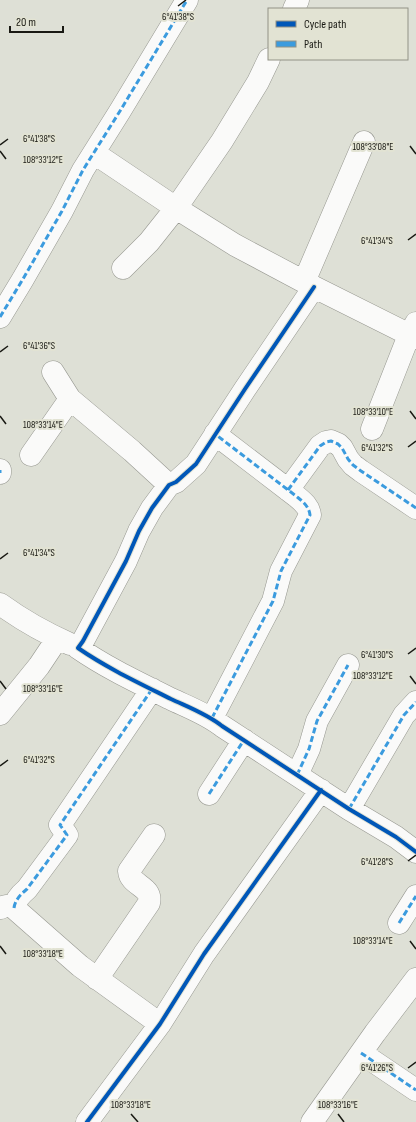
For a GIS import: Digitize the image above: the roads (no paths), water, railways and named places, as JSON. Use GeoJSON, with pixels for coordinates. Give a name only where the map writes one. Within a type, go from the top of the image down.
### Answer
{"type":"FeatureCollection","features":[{"type":"Feature","properties":{"kind":"street"},"geometry":{"type":"LineString","coordinates":[[0,317],[24,279],[65,206],[83,170],[187,0]]}},
{"type":"Feature","properties":{"kind":"street"},"geometry":{"type":"LineString","coordinates":[[123,268],[149,242],[176,208],[226,134],[258,82],[269,60]]}},
{"type":"Feature","properties":{"kind":"street"},"geometry":{"type":"LineString","coordinates":[[78,648],[126,561],[139,531],[152,508],[169,485],[180,478],[196,464],[309,284],[364,142]]}},
{"type":"Feature","properties":{"kind":"street"},"geometry":{"type":"LineString","coordinates":[[94,153],[176,208],[235,245],[309,284],[414,332],[372,430]]}},
{"type":"Feature","properties":{"kind":"street"},"geometry":{"type":"LineString","coordinates":[[53,372],[70,399],[132,451],[169,485]]}},
{"type":"Feature","properties":{"kind":"street"},"geometry":{"type":"LineString","coordinates":[[31,455],[70,399]]}},
{"type":"Feature","properties":{"kind":"street"},"geometry":{"type":"LineString","coordinates":[[212,718],[273,601],[281,571],[310,515],[305,504],[216,434]]}},
{"type":"Feature","properties":{"kind":"street"},"geometry":{"type":"LineString","coordinates":[[288,490],[320,446],[331,441],[338,444],[342,448],[348,460],[361,471],[416,508]]}},
{"type":"Feature","properties":{"kind":"street"},"geometry":{"type":"LineString","coordinates":[[0,604],[23,620],[57,639],[78,648],[94,659],[212,718],[348,808],[396,837],[416,852]]}},
{"type":"Feature","properties":{"kind":"street"},"geometry":{"type":"LineString","coordinates":[[0,714],[39,666],[57,639]]}},
{"type":"Feature","properties":{"kind":"street"},"geometry":{"type":"LineString","coordinates":[[298,775],[309,749],[317,721],[348,665]]}},
{"type":"Feature","properties":{"kind":"street"},"geometry":{"type":"LineString","coordinates":[[152,689],[60,825],[67,835],[27,889],[7,909],[97,979],[160,1024]]}},
{"type":"Feature","properties":{"kind":"street"},"geometry":{"type":"LineString","coordinates":[[348,808],[404,714],[416,702]]}},
{"type":"Feature","properties":{"kind":"street"},"geometry":{"type":"LineString","coordinates":[[209,794],[244,740]]}},
{"type":"Feature","properties":{"kind":"street"},"geometry":{"type":"LineString","coordinates":[[87,1122],[160,1024],[204,954],[321,790]]}},
{"type":"Feature","properties":{"kind":"street"},"geometry":{"type":"LineString","coordinates":[[97,979],[149,903],[150,899],[148,892],[131,879],[129,871],[154,835]]}},
{"type":"Feature","properties":{"kind":"street"},"geometry":{"type":"LineString","coordinates":[[399,923],[416,896]]}},
{"type":"Feature","properties":{"kind":"street"},"geometry":{"type":"LineString","coordinates":[[312,1122],[416,979]]}},
{"type":"Feature","properties":{"kind":"street"},"geometry":{"type":"LineString","coordinates":[[361,1053],[416,1090]]}}]}
